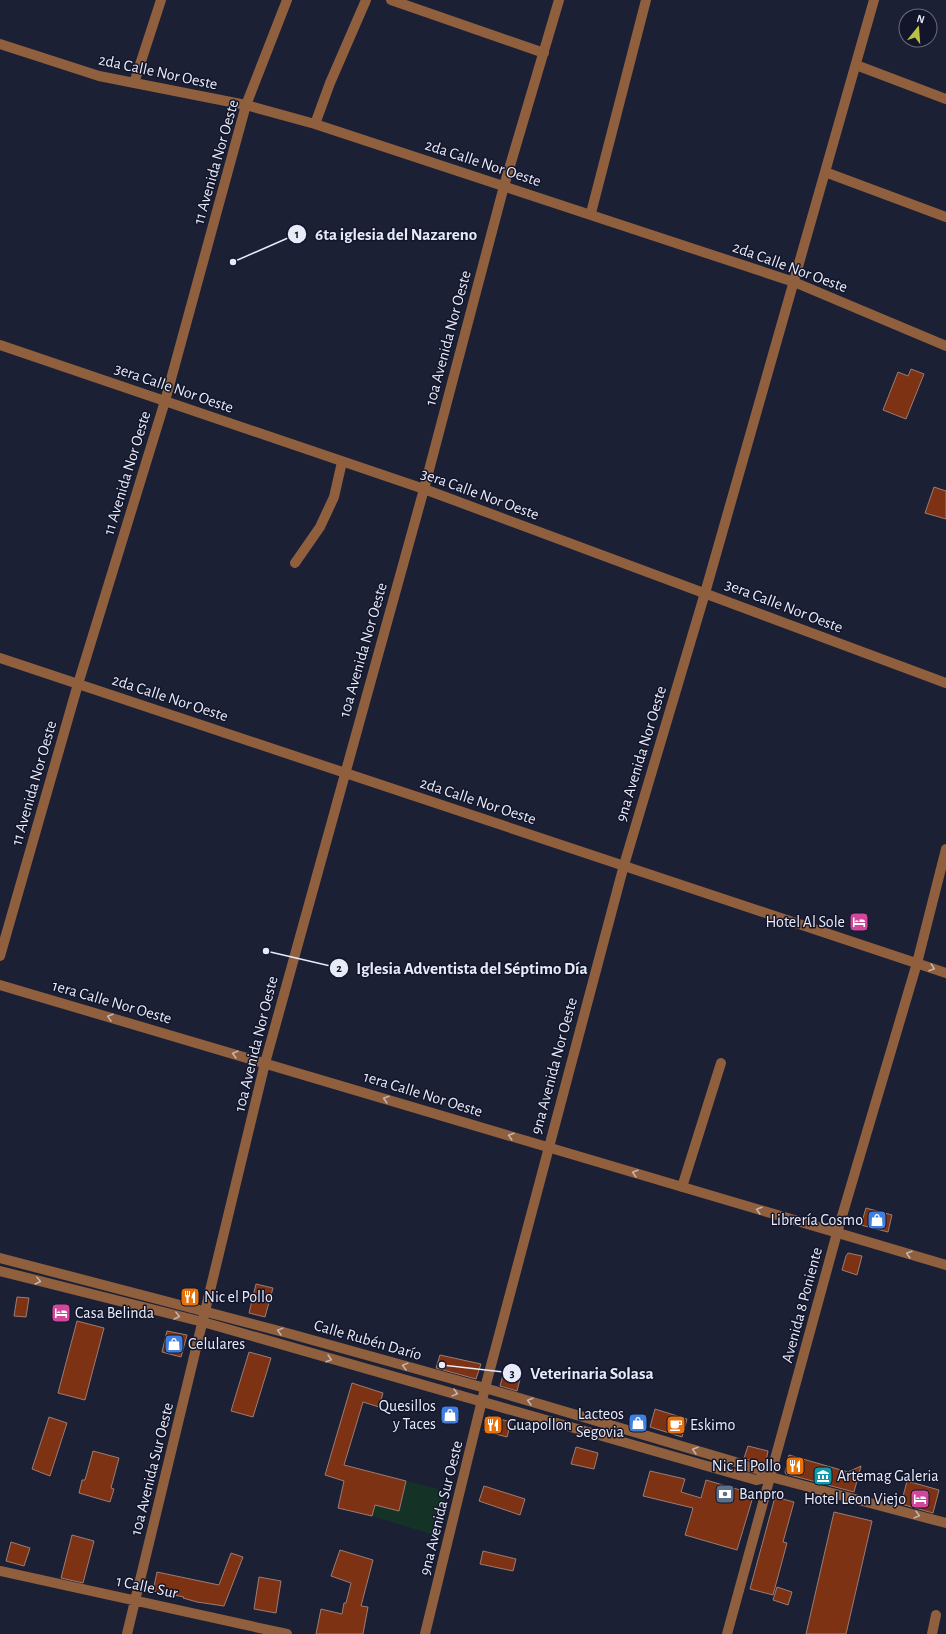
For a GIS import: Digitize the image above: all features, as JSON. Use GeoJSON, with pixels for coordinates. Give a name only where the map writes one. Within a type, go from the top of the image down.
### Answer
{"type":"FeatureCollection","features":[{"type":"Feature","properties":{"kind":"street"},"geometry":{"type":"LineString","coordinates":[[134,83],[161,0]]}},
{"type":"Feature","properties":{"kind":"street","name":"11 Avenida Nor Oeste"},"geometry":{"type":"LineString","coordinates":[[0,956],[78,684],[165,401],[246,105],[287,0]]}},
{"type":"Feature","properties":{"kind":"street"},"geometry":{"type":"LineString","coordinates":[[315,124],[330,83],[366,0]]}},
{"type":"Feature","properties":{"kind":"street"},"geometry":{"type":"LineString","coordinates":[[391,0],[544,53]]}},
{"type":"Feature","properties":{"kind":"street","name":"10a Avenida Nor Oeste"},"geometry":{"type":"LineString","coordinates":[[206,1312],[265,1063],[424,489],[504,186],[559,0]]}},
{"type":"Feature","properties":{"kind":"street"},"geometry":{"type":"LineString","coordinates":[[591,214],[646,0]]}},
{"type":"Feature","properties":{"kind":"street","name":"9na Avenida Nor Oeste"},"geometry":{"type":"LineString","coordinates":[[485,1388],[624,865],[705,593],[856,65],[872,2]]}},
{"type":"Feature","properties":{"kind":"street","name":"2da Calle Nor Oeste"},"geometry":{"type":"LineString","coordinates":[[0,44],[99,76],[246,105],[315,124],[794,282],[946,346]]}},
{"type":"Feature","properties":{"kind":"street"},"geometry":{"type":"LineString","coordinates":[[856,65],[946,99]]}},
{"type":"Feature","properties":{"kind":"street"},"geometry":{"type":"LineString","coordinates":[[825,172],[946,217]]}},
{"type":"Feature","properties":{"kind":"street","name":"3era Calle Nor Oeste"},"geometry":{"type":"LineString","coordinates":[[0,345],[424,489],[946,683]]}},
{"type":"Feature","properties":{"kind":"street"},"geometry":{"type":"LineString","coordinates":[[295,563],[320,527],[334,497],[342,462]]}},
{"type":"Feature","properties":{"kind":"street","name":"2da Calle Nor Oeste"},"geometry":{"type":"LineString","coordinates":[[0,658],[946,973]]}},
{"type":"Feature","properties":{"kind":"street","name":"Avenida 8 Poniente"},"geometry":{"type":"LineString","coordinates":[[727,1634],[837,1233],[917,963],[946,850]]}},
{"type":"Feature","properties":{"kind":"street","name":"1era Calle Nor Oeste"},"geometry":{"type":"LineString","coordinates":[[0,985],[946,1266]]}},
{"type":"Feature","properties":{"kind":"street"},"geometry":{"type":"LineString","coordinates":[[682,1187],[721,1063]]}},
{"type":"Feature","properties":{"kind":"street","name":"Calle Rubén Darío"},"geometry":{"type":"LineString","coordinates":[[0,1258],[485,1388],[752,1468],[771,1477],[946,1523]]}},
{"type":"Feature","properties":{"kind":"street"},"geometry":{"type":"LineString","coordinates":[[17,1275],[20,1264]]}},
{"type":"Feature","properties":{"kind":"street","name":"Calle Rubén Darío"},"geometry":{"type":"LineString","coordinates":[[0,1271],[203,1322],[378,1373],[482,1400],[756,1480],[771,1477]]}},
{"type":"Feature","properties":{"kind":"street"},"geometry":{"type":"LineString","coordinates":[[96,1295],[99,1284]]}},
{"type":"Feature","properties":{"kind":"street","name":"10a Avenida Sur Oeste"},"geometry":{"type":"LineString","coordinates":[[126,1634],[136,1600],[206,1312]]}},
{"type":"Feature","properties":{"kind":"street"},"geometry":{"type":"LineString","coordinates":[[378,1373],[381,1360]]}},
{"type":"Feature","properties":{"kind":"street","name":"9na Avenida Sur Oeste"},"geometry":{"type":"LineString","coordinates":[[425,1634],[485,1388]]}},
{"type":"Feature","properties":{"kind":"street"},"geometry":{"type":"LineString","coordinates":[[546,1419],[549,1407]]}},
{"type":"Feature","properties":{"kind":"street"},"geometry":{"type":"LineString","coordinates":[[668,1454],[671,1444]]}},
{"type":"Feature","properties":{"kind":"street","name":"1 Calle Sur"},"geometry":{"type":"LineString","coordinates":[[0,1571],[287,1634]]}},
{"type":"Feature","properties":{"kind":"street"},"geometry":{"type":"LineString","coordinates":[[932,1634],[936,1615]]}},
{"type":"Feature","properties":{"kind":"green space"},"geometry":{"type":"Polygon","coordinates":[[[406,1481],[446,1491],[438,1536],[372,1516],[375,1505],[399,1511],[406,1481]]]}},
{"type":"Feature","properties":{"kind":"building"},"geometry":{"type":"Polygon","coordinates":[[[911,369],[924,374],[906,419],[883,410],[898,372],[908,376],[911,369]]]}},
{"type":"Feature","properties":{"kind":"building"},"geometry":{"type":"Polygon","coordinates":[[[934,487],[946,491],[946,519],[925,513],[934,487]]]}},
{"type":"Feature","properties":{"kind":"building","name":"Librería Cosmo"},"geometry":{"type":"Polygon","coordinates":[[[866,1208],[892,1215],[888,1232],[861,1225],[866,1208]]]}},
{"type":"Feature","properties":{"kind":"building"},"geometry":{"type":"Polygon","coordinates":[[[848,1253],[862,1256],[857,1275],[842,1270],[848,1253]]]}},
{"type":"Feature","properties":{"kind":"building"},"geometry":{"type":"Polygon","coordinates":[[[256,1284],[273,1288],[265,1317],[249,1313],[256,1284]]]}},
{"type":"Feature","properties":{"kind":"building","name":"Nic el Pollo"},"geometry":{"type":"Polygon","coordinates":[[[185,1291],[197,1294],[194,1302],[183,1299],[185,1291]]]}},
{"type":"Feature","properties":{"kind":"building"},"geometry":{"type":"Polygon","coordinates":[[[17,1297],[29,1298],[26,1317],[14,1316],[17,1297]]]}},
{"type":"Feature","properties":{"kind":"building"},"geometry":{"type":"Polygon","coordinates":[[[77,1321],[104,1328],[85,1400],[58,1393],[77,1321]]]}},
{"type":"Feature","properties":{"kind":"building","name":"Celulares"},"geometry":{"type":"Polygon","coordinates":[[[167,1331],[187,1335],[181,1357],[162,1352],[167,1331]]]}},
{"type":"Feature","properties":{"kind":"building"},"geometry":{"type":"Polygon","coordinates":[[[249,1352],[271,1358],[253,1417],[231,1411],[249,1352]]]}},
{"type":"Feature","properties":{"kind":"building"},"geometry":{"type":"Polygon","coordinates":[[[440,1355],[481,1364],[476,1379],[436,1368],[440,1355]]]}},
{"type":"Feature","properties":{"kind":"building"},"geometry":{"type":"Polygon","coordinates":[[[503,1375],[520,1379],[517,1391],[500,1386],[503,1375]]]}},
{"type":"Feature","properties":{"kind":"building"},"geometry":{"type":"Polygon","coordinates":[[[352,1383],[383,1393],[379,1407],[363,1402],[344,1465],[406,1481],[399,1511],[375,1505],[372,1516],[338,1508],[344,1481],[325,1475],[352,1383]]]}},
{"type":"Feature","properties":{"kind":"building"},"geometry":{"type":"Polygon","coordinates":[[[655,1409],[687,1419],[682,1437],[650,1427],[655,1409]]]}},
{"type":"Feature","properties":{"kind":"building"},"geometry":{"type":"Polygon","coordinates":[[[488,1416],[511,1422],[507,1437],[484,1431],[488,1416]]]}},
{"type":"Feature","properties":{"kind":"building"},"geometry":{"type":"Polygon","coordinates":[[[49,1417],[67,1423],[50,1476],[32,1469],[49,1417]]]}},
{"type":"Feature","properties":{"kind":"building"},"geometry":{"type":"Polygon","coordinates":[[[748,1446],[768,1451],[765,1466],[744,1458],[748,1446]]]}},
{"type":"Feature","properties":{"kind":"building"},"geometry":{"type":"Polygon","coordinates":[[[576,1447],[598,1453],[594,1469],[571,1464],[576,1447]]]}},
{"type":"Feature","properties":{"kind":"building"},"geometry":{"type":"Polygon","coordinates":[[[93,1451],[119,1458],[111,1488],[114,1489],[110,1502],[79,1493],[82,1480],[85,1480],[93,1451]]]}},
{"type":"Feature","properties":{"kind":"building"},"geometry":{"type":"Polygon","coordinates":[[[789,1455],[848,1472],[861,1466],[854,1492],[786,1474],[785,1472],[789,1455]]]}},
{"type":"Feature","properties":{"kind":"building"},"geometry":{"type":"Polygon","coordinates":[[[650,1471],[685,1479],[681,1492],[701,1498],[706,1480],[747,1492],[752,1500],[737,1550],[685,1535],[693,1508],[643,1496],[650,1471]]]}},
{"type":"Feature","properties":{"kind":"building","name":"Hotel Leon Viejo"},"geometry":{"type":"Polygon","coordinates":[[[907,1481],[939,1490],[933,1513],[901,1504],[907,1481]]]}},
{"type":"Feature","properties":{"kind":"building"},"geometry":{"type":"Polygon","coordinates":[[[484,1486],[525,1499],[520,1515],[479,1501],[484,1486]]]}},
{"type":"Feature","properties":{"kind":"building"},"geometry":{"type":"Polygon","coordinates":[[[775,1497],[794,1502],[783,1542],[787,1543],[773,1595],[750,1589],[775,1497]]]}},
{"type":"Feature","properties":{"kind":"building"},"geometry":{"type":"Polygon","coordinates":[[[834,1512],[872,1521],[846,1634],[806,1634],[834,1512]]]}},
{"type":"Feature","properties":{"kind":"building"},"geometry":{"type":"Polygon","coordinates":[[[72,1535],[94,1541],[83,1583],[61,1578],[72,1535]]]}},
{"type":"Feature","properties":{"kind":"building"},"geometry":{"type":"Polygon","coordinates":[[[11,1542],[30,1548],[24,1566],[6,1561],[11,1542]]]}},
{"type":"Feature","properties":{"kind":"building"},"geometry":{"type":"Polygon","coordinates":[[[340,1550],[373,1560],[361,1606],[368,1607],[363,1634],[316,1634],[321,1609],[342,1614],[344,1603],[346,1603],[351,1583],[331,1576],[340,1550]]]}},
{"type":"Feature","properties":{"kind":"building"},"geometry":{"type":"Polygon","coordinates":[[[483,1551],[516,1559],[513,1571],[480,1564],[483,1551]]]}},
{"type":"Feature","properties":{"kind":"building"},"geometry":{"type":"Polygon","coordinates":[[[231,1553],[243,1557],[224,1606],[197,1602],[183,1598],[184,1597],[153,1591],[157,1572],[219,1585],[231,1553]]]}},
{"type":"Feature","properties":{"kind":"building"},"geometry":{"type":"Polygon","coordinates":[[[259,1577],[281,1581],[276,1613],[254,1609],[259,1577]]]}},
{"type":"Feature","properties":{"kind":"building"},"geometry":{"type":"Polygon","coordinates":[[[777,1587],[792,1592],[788,1605],[773,1600],[777,1587]]]}},
{"type":"Feature","properties":{"kind":"place","name":"6ta iglesia del Nazareno"},"geometry":{"type":"Point","coordinates":[233,262]}},
{"type":"Feature","properties":{"kind":"place","name":"Hotel Al Sole"},"geometry":{"type":"Point","coordinates":[859,922]}},
{"type":"Feature","properties":{"kind":"place","name":"Iglesia Adventista del Séptimo Día"},"geometry":{"type":"Point","coordinates":[266,951]}},
{"type":"Feature","properties":{"kind":"place","name":"Librería Cosmo"},"geometry":{"type":"Point","coordinates":[877,1220]}},
{"type":"Feature","properties":{"kind":"place","name":"Nic el Pollo"},"geometry":{"type":"Point","coordinates":[190,1297]}},
{"type":"Feature","properties":{"kind":"place","name":"Casa Belinda"},"geometry":{"type":"Point","coordinates":[61,1313]}},
{"type":"Feature","properties":{"kind":"place","name":"Celulares"},"geometry":{"type":"Point","coordinates":[174,1344]}},
{"type":"Feature","properties":{"kind":"place","name":"Veterinaria Solasa"},"geometry":{"type":"Point","coordinates":[442,1365]}},
{"type":"Feature","properties":{"kind":"place","name":"Quesillos y Taces"},"geometry":{"type":"Point","coordinates":[450,1415]}},
{"type":"Feature","properties":{"kind":"place","name":"Lacteos Segovia"},"geometry":{"type":"Point","coordinates":[638,1423]}},
{"type":"Feature","properties":{"kind":"place","name":"Guapollon"},"geometry":{"type":"Point","coordinates":[493,1425]}},
{"type":"Feature","properties":{"kind":"place","name":"Eskimo"},"geometry":{"type":"Point","coordinates":[676,1425]}},
{"type":"Feature","properties":{"kind":"place","name":"Nic El Pollo"},"geometry":{"type":"Point","coordinates":[795,1466]}},
{"type":"Feature","properties":{"kind":"place","name":"Artemag Galeria"},"geometry":{"type":"Point","coordinates":[823,1476]}},
{"type":"Feature","properties":{"kind":"place","name":"Banpro"},"geometry":{"type":"Point","coordinates":[725,1494]}},
{"type":"Feature","properties":{"kind":"place","name":"Hotel Leon Viejo"},"geometry":{"type":"Point","coordinates":[920,1499]}}]}
